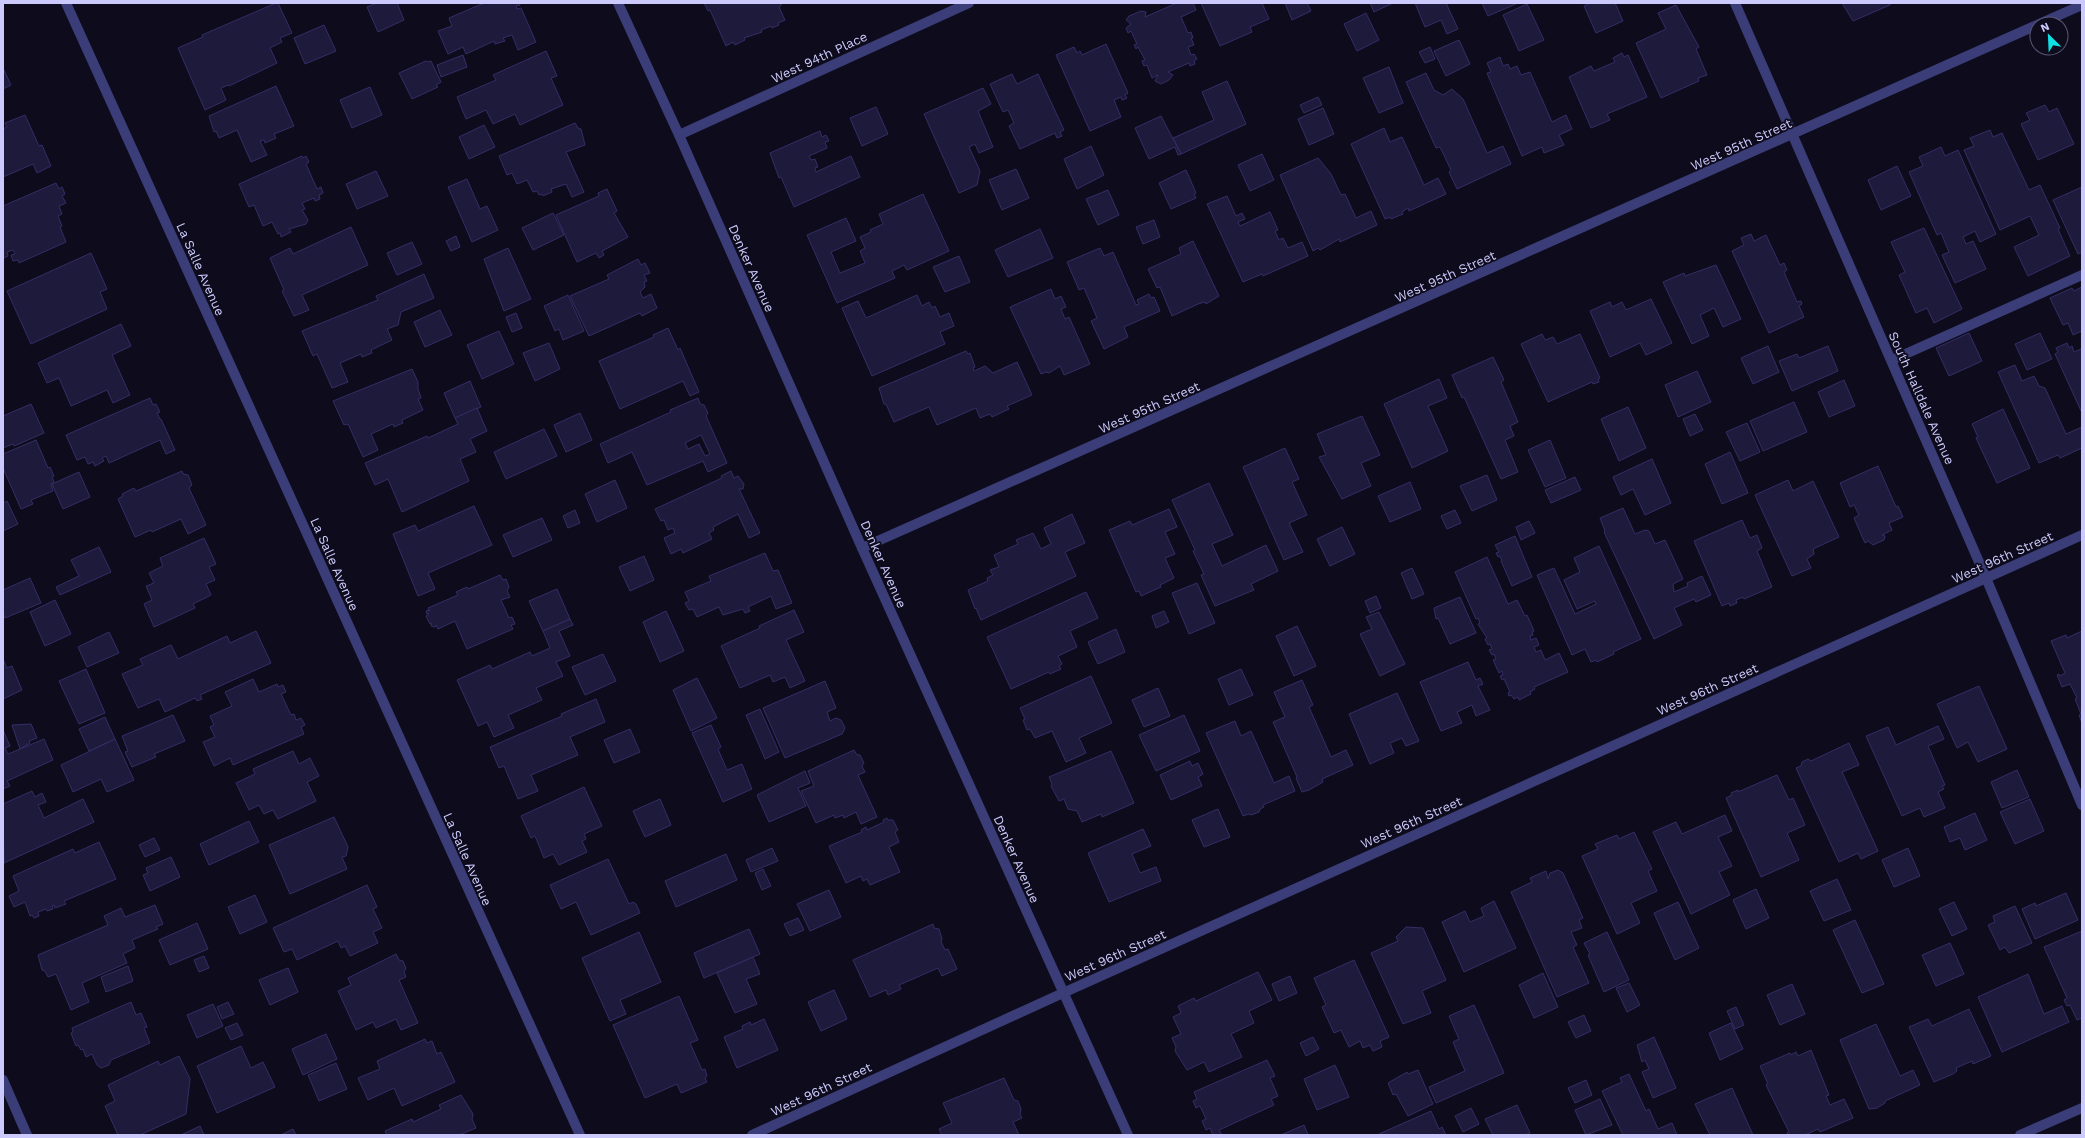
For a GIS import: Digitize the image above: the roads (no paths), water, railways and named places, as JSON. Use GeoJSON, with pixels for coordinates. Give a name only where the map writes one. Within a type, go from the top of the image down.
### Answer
{"type":"FeatureCollection","features":[{"type":"Feature","properties":{"kind":"street","name":"La Salle Avenue"},"geometry":{"type":"LineString","coordinates":[[66,3],[580,1135]]}},
{"type":"Feature","properties":{"kind":"street","name":"Denker Avenue"},"geometry":{"type":"LineString","coordinates":[[618,3],[679,135],[862,548],[1128,1135]]}},
{"type":"Feature","properties":{"kind":"street","name":"West 94th Place"},"geometry":{"type":"LineString","coordinates":[[679,135],[969,3]]}},
{"type":"Feature","properties":{"kind":"street","name":"South Halldale Avenue"},"geometry":{"type":"LineString","coordinates":[[1735,3],[1892,360],[2082,805]]}},
{"type":"Feature","properties":{"kind":"street","name":"West 95th Street"},"geometry":{"type":"LineString","coordinates":[[2057,16],[2082,5]]}},
{"type":"Feature","properties":{"kind":"street","name":"West 95th Street"},"geometry":{"type":"LineString","coordinates":[[862,548],[1793,135],[2029,28]]}},
{"type":"Feature","properties":{"kind":"street"},"geometry":{"type":"LineString","coordinates":[[1892,360],[2082,275]]}},
{"type":"Feature","properties":{"kind":"street","name":"West 96th Street"},"geometry":{"type":"LineString","coordinates":[[752,1135],[1063,993],[2082,536]]}},
{"type":"Feature","properties":{"kind":"street"},"geometry":{"type":"LineString","coordinates":[[3,1080],[27,1135]]}},
{"type":"Feature","properties":{"kind":"street"},"geometry":{"type":"LineString","coordinates":[[2020,1135],[2082,1108]]}}]}
